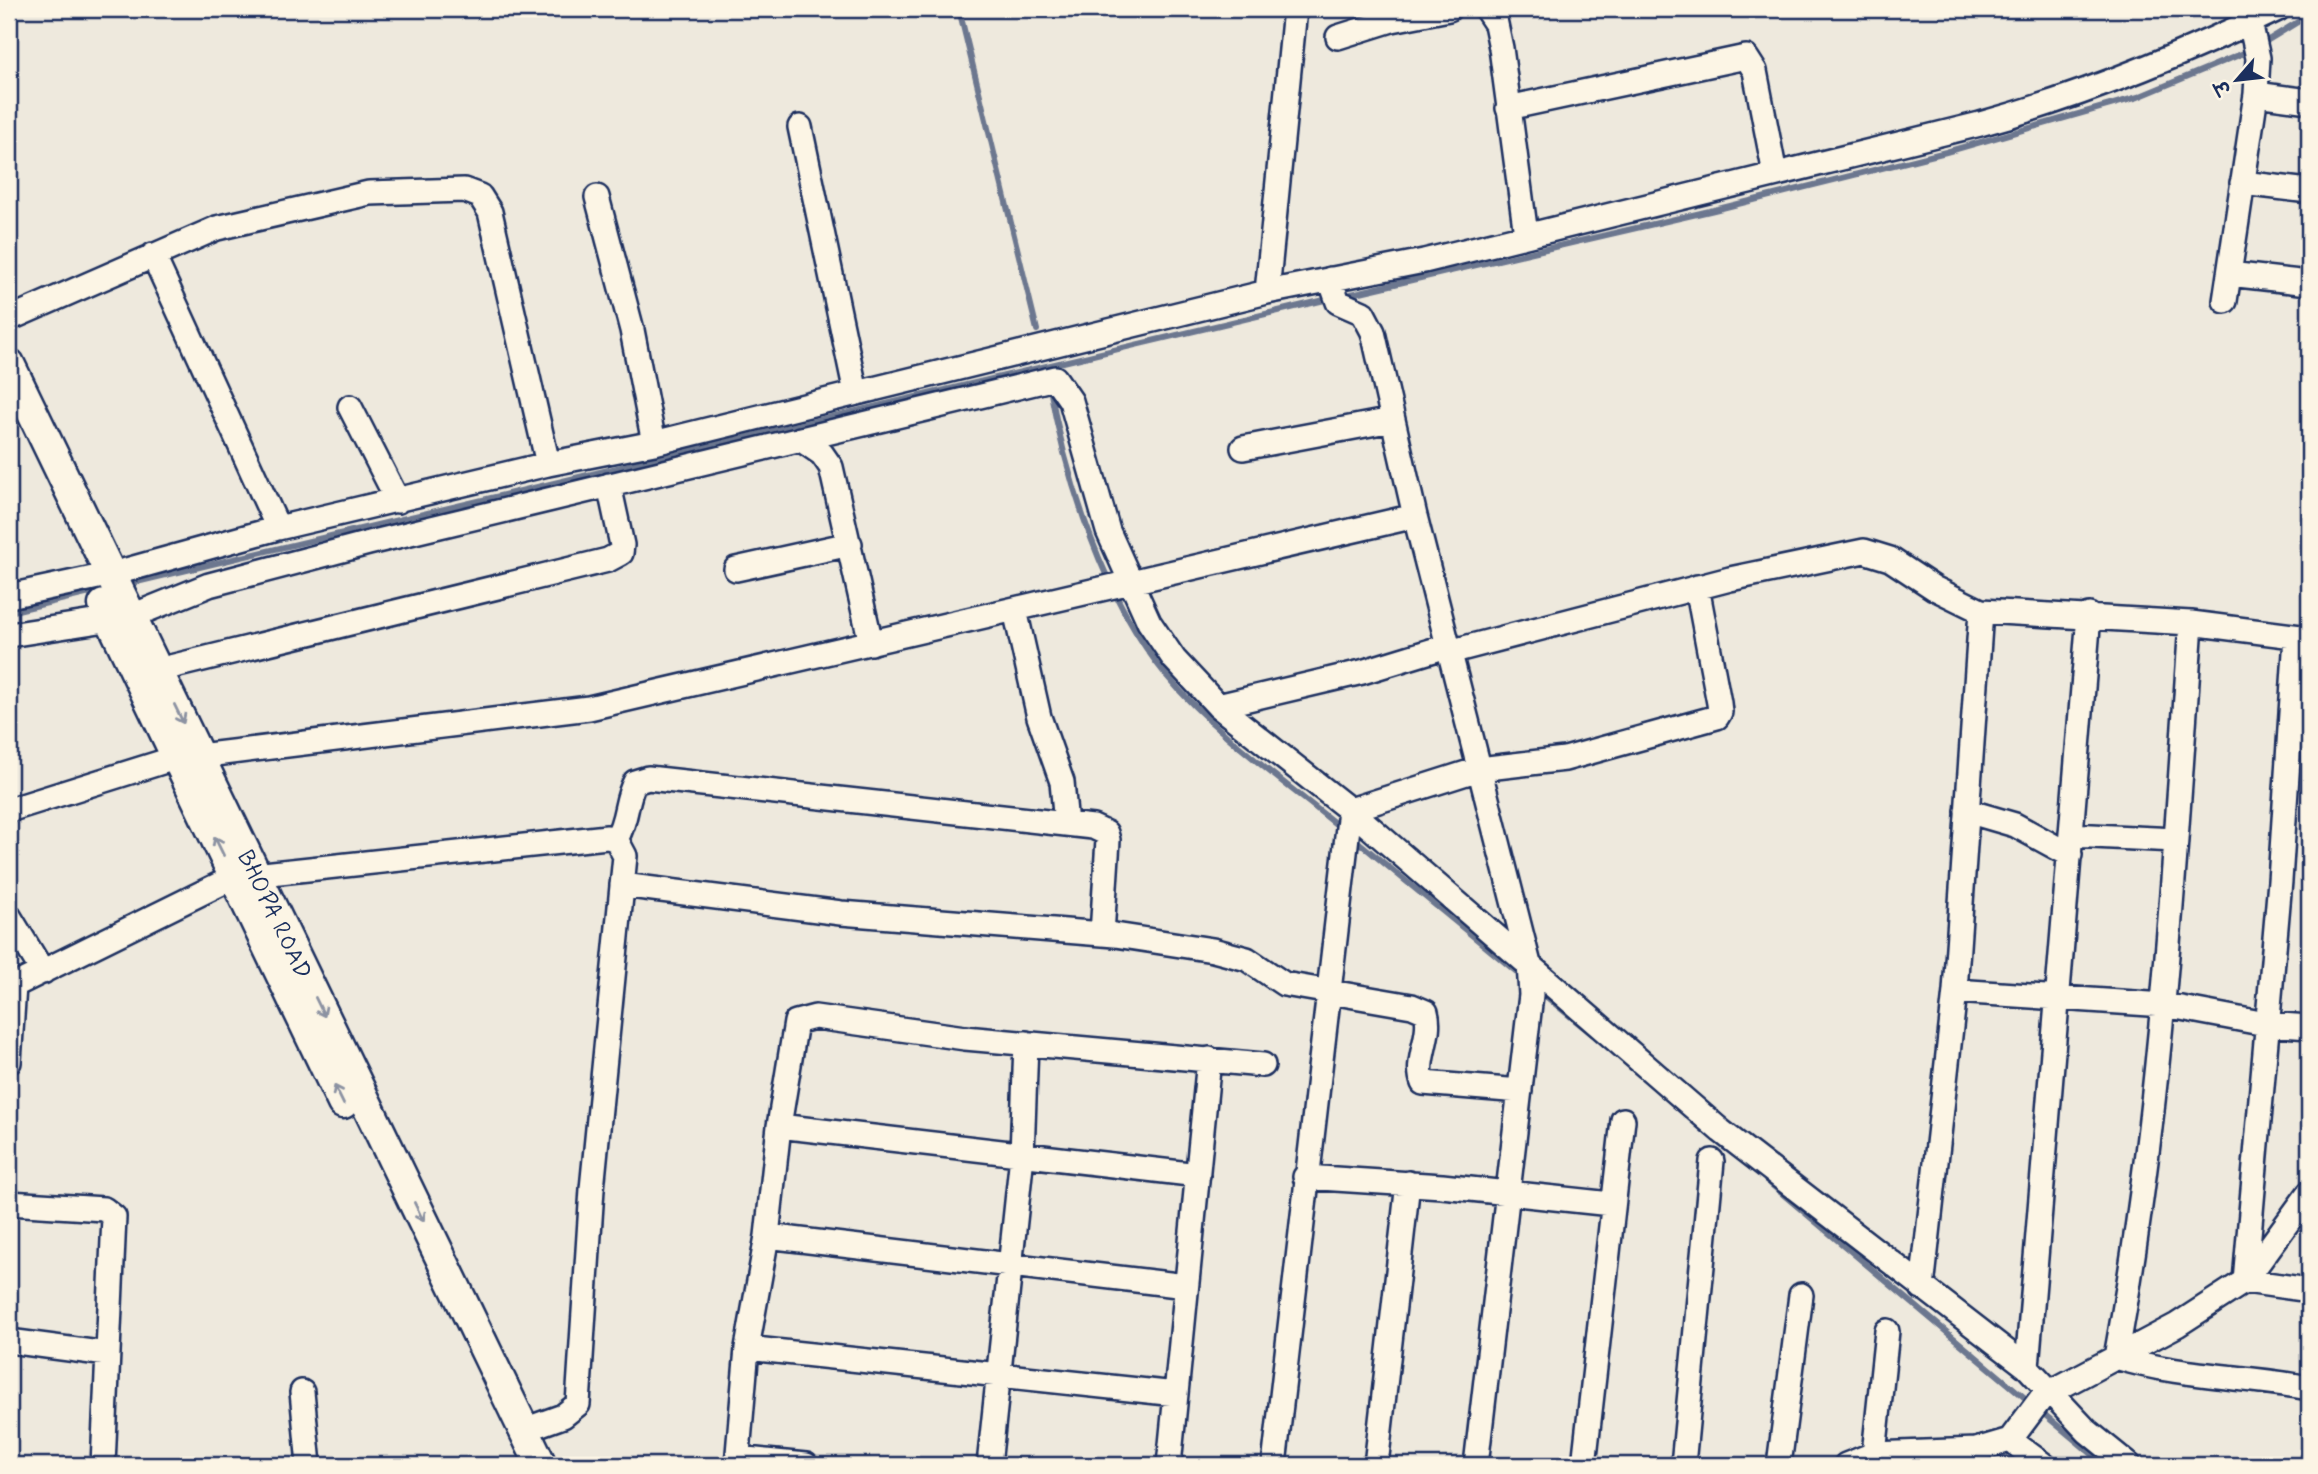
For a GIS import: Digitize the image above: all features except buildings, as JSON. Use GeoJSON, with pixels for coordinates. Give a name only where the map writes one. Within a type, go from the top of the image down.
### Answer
{"type":"FeatureCollection","features":[{"type":"Feature","properties":{"kind":"main road","name":"BHOPA ROAD"},"geometry":{"type":"LineString","coordinates":[[9,364],[187,757],[541,1465]]}},
{"type":"Feature","properties":{"kind":"main road","name":"BHOPA ROAD"},"geometry":{"type":"LineString","coordinates":[[9,408],[112,596],[158,670],[187,757]]}},
{"type":"Feature","properties":{"kind":"main road","name":"BHOPA ROAD"},"geometry":{"type":"LineString","coordinates":[[245,875],[519,1465]]}},
{"type":"Feature","properties":{"kind":"street"},"geometry":{"type":"LineString","coordinates":[[1267,292],[1295,9]]}},
{"type":"Feature","properties":{"kind":"street"},"geometry":{"type":"LineString","coordinates":[[1338,37],[1392,20],[1449,9]]}},
{"type":"Feature","properties":{"kind":"street"},"geometry":{"type":"LineString","coordinates":[[1486,9],[1496,24],[1526,235]]}},
{"type":"Feature","properties":{"kind":"street"},"geometry":{"type":"LineString","coordinates":[[9,635],[278,528],[548,464],[654,443],[1267,292],[1333,291],[1424,261],[2039,108],[2145,68],[2254,36],[2278,9]]}},
{"type":"Feature","properties":{"kind":"street"},"geometry":{"type":"LineString","coordinates":[[2225,301],[2256,94],[2254,36]]}},
{"type":"Feature","properties":{"kind":"street"},"geometry":{"type":"LineString","coordinates":[[1508,108],[1746,57],[1755,71],[1776,174]]}},
{"type":"Feature","properties":{"kind":"street"},"geometry":{"type":"LineString","coordinates":[[2256,94],[2309,101]]}},
{"type":"Feature","properties":{"kind":"street"},"geometry":{"type":"LineString","coordinates":[[800,127],[856,393]]}},
{"type":"Feature","properties":{"kind":"street"},"geometry":{"type":"LineString","coordinates":[[2242,183],[2309,191]]}},
{"type":"Feature","properties":{"kind":"street"},"geometry":{"type":"LineString","coordinates":[[9,319],[217,228],[369,192],[464,190],[480,196],[490,212],[548,464]]}},
{"type":"Feature","properties":{"kind":"street"},"geometry":{"type":"LineString","coordinates":[[597,197],[632,330],[654,443]]}},
{"type":"Feature","properties":{"kind":"street"},"geometry":{"type":"LineString","coordinates":[[153,255],[278,528]]}},
{"type":"Feature","properties":{"kind":"street"},"geometry":{"type":"LineString","coordinates":[[2229,274],[2309,283]]}},
{"type":"Feature","properties":{"kind":"street"},"geometry":{"type":"LineString","coordinates":[[1333,291],[1368,319],[1385,378],[1415,516],[1530,978],[1509,1194],[1476,1465]]}},
{"type":"Feature","properties":{"kind":"street"},"geometry":{"type":"LineString","coordinates":[[9,596],[112,596],[209,585],[1055,378],[1071,401],[1108,531],[1114,587],[1149,621],[1174,659],[1218,706],[1348,824],[1530,978],[1721,1131],[2027,1367]]}},
{"type":"Feature","properties":{"kind":"street"},"geometry":{"type":"LineString","coordinates":[[350,407],[398,501]]}},
{"type":"Feature","properties":{"kind":"street"},"geometry":{"type":"LineString","coordinates":[[1243,448],[1392,420]]}},
{"type":"Feature","properties":{"kind":"street"},"geometry":{"type":"LineString","coordinates":[[800,439],[822,454],[831,467],[872,643]]}},
{"type":"Feature","properties":{"kind":"street"},"geometry":{"type":"LineString","coordinates":[[158,670],[608,561],[621,553],[622,545],[609,485]]}},
{"type":"Feature","properties":{"kind":"street"},"geometry":{"type":"LineString","coordinates":[[9,810],[187,757],[589,708],[1415,516]]}},
{"type":"Feature","properties":{"kind":"street"},"geometry":{"type":"LineString","coordinates":[[736,569],[850,544]]}},
{"type":"Feature","properties":{"kind":"street"},"geometry":{"type":"LineString","coordinates":[[1218,706],[1697,587],[1864,551],[1890,559],[1934,588],[1981,611],[2089,615],[2191,623],[2303,638],[2266,1024],[2245,1281]]}},
{"type":"Feature","properties":{"kind":"street"},"geometry":{"type":"LineString","coordinates":[[1348,824],[1479,769],[1565,759],[1717,717],[1720,712],[1719,703],[1697,587]]}},
{"type":"Feature","properties":{"kind":"street"},"geometry":{"type":"LineString","coordinates":[[1015,610],[1039,717],[1062,782],[1066,824]]}},
{"type":"Feature","properties":{"kind":"street"},"geometry":{"type":"LineString","coordinates":[[1922,1288],[1955,991],[1981,611]]}},
{"type":"Feature","properties":{"kind":"street"},"geometry":{"type":"LineString","coordinates":[[2089,615],[2027,1367],[2040,1401],[2088,1431],[2129,1465]]}},
{"type":"Feature","properties":{"kind":"street"},"geometry":{"type":"LineString","coordinates":[[2116,1357],[2130,1283],[2165,1005],[2191,623]]}},
{"type":"Feature","properties":{"kind":"street"},"geometry":{"type":"LineString","coordinates":[[616,839],[625,824],[632,787],[635,782],[648,778],[1093,827],[1105,833],[1108,840],[1102,934]]}},
{"type":"Feature","properties":{"kind":"street"},"geometry":{"type":"LineString","coordinates":[[1967,811],[2071,845],[2176,840]]}},
{"type":"Feature","properties":{"kind":"street"},"geometry":{"type":"LineString","coordinates":[[1274,1465],[1305,1177],[1348,824]]}},
{"type":"Feature","properties":{"kind":"street"},"geometry":{"type":"LineString","coordinates":[[9,1062],[12,987],[245,875],[607,836],[616,839],[625,856],[592,1189],[578,1404],[563,1416],[524,1430]]}},
{"type":"Feature","properties":{"kind":"street"},"geometry":{"type":"LineString","coordinates":[[622,885],[841,913],[1102,934],[1231,954],[1258,965],[1278,981],[1412,1006],[1426,1012],[1427,1028],[1420,1073],[1423,1083],[1520,1091]]}},
{"type":"Feature","properties":{"kind":"street"},"geometry":{"type":"LineString","coordinates":[[9,916],[43,972]]}},
{"type":"Feature","properties":{"kind":"street"},"geometry":{"type":"LineString","coordinates":[[1955,991],[2165,1005],[2266,1024],[2309,1027]]}},
{"type":"Feature","properties":{"kind":"street"},"geometry":{"type":"LineString","coordinates":[[806,1465],[737,1462],[747,1348],[767,1236],[779,1126],[796,1022],[815,1017],[1027,1043],[1263,1065]]}},
{"type":"Feature","properties":{"kind":"street"},"geometry":{"type":"LineString","coordinates":[[989,1465],[1022,1155],[1027,1043]]}},
{"type":"Feature","properties":{"kind":"street"},"geometry":{"type":"LineString","coordinates":[[1169,1465],[1209,1059]]}},
{"type":"Feature","properties":{"kind":"street"},"geometry":{"type":"LineString","coordinates":[[1584,1465],[1611,1204],[1623,1120]]}},
{"type":"Feature","properties":{"kind":"street"},"geometry":{"type":"LineString","coordinates":[[779,1126],[1198,1175]]}},
{"type":"Feature","properties":{"kind":"street"},"geometry":{"type":"LineString","coordinates":[[1684,1465],[1712,1161]]}},
{"type":"Feature","properties":{"kind":"street"},"geometry":{"type":"LineString","coordinates":[[1305,1177],[1408,1183],[1611,1204]]}},
{"type":"Feature","properties":{"kind":"street"},"geometry":{"type":"LineString","coordinates":[[1376,1465],[1408,1183]]}},
{"type":"Feature","properties":{"kind":"street"},"geometry":{"type":"LineString","coordinates":[[2002,1450],[2040,1401],[2225,1296],[2245,1281],[2309,1193]]}},
{"type":"Feature","properties":{"kind":"street"},"geometry":{"type":"LineString","coordinates":[[9,1203],[104,1209],[114,1217],[103,1465]]}},
{"type":"Feature","properties":{"kind":"street"},"geometry":{"type":"LineString","coordinates":[[767,1236],[1186,1286]]}},
{"type":"Feature","properties":{"kind":"street"},"geometry":{"type":"LineString","coordinates":[[2245,1281],[2309,1290]]}},
{"type":"Feature","properties":{"kind":"street"},"geometry":{"type":"LineString","coordinates":[[1779,1465],[1801,1295]]}},
{"type":"Feature","properties":{"kind":"street"},"geometry":{"type":"LineString","coordinates":[[1874,1454],[1887,1331]]}},
{"type":"Feature","properties":{"kind":"street"},"geometry":{"type":"LineString","coordinates":[[9,1341],[107,1354]]}},
{"type":"Feature","properties":{"kind":"street"},"geometry":{"type":"LineString","coordinates":[[747,1348],[1176,1394]]}},
{"type":"Feature","properties":{"kind":"street"},"geometry":{"type":"LineString","coordinates":[[2116,1357],[2153,1369],[2267,1380],[2309,1388]]}},
{"type":"Feature","properties":{"kind":"street"},"geometry":{"type":"LineString","coordinates":[[302,1392],[309,1465]]}},
{"type":"Feature","properties":{"kind":"street"},"geometry":{"type":"LineString","coordinates":[[1846,1465],[1874,1454],[1924,1460],[2002,1450],[2044,1465]]}},
{"type":"Feature","properties":{"kind":"waterway"},"geometry":{"type":"LineString","coordinates":[[959,9],[1037,330]]}},
{"type":"Feature","properties":{"kind":"waterway"},"geometry":{"type":"LineString","coordinates":[[2260,45],[2309,15]]}},
{"type":"Feature","properties":{"kind":"waterway"},"geometry":{"type":"LineString","coordinates":[[1343,296],[1714,210],[1946,152],[2138,97],[2251,50]]}},
{"type":"Feature","properties":{"kind":"waterway"},"geometry":{"type":"LineString","coordinates":[[124,585],[1333,298]]}},
{"type":"Feature","properties":{"kind":"waterway"},"geometry":{"type":"LineString","coordinates":[[1049,383],[1066,459],[1091,537],[1124,612],[1145,646],[1167,676],[1207,718],[1251,757],[1343,830]]}},
{"type":"Feature","properties":{"kind":"waterway"},"geometry":{"type":"LineString","coordinates":[[9,612],[107,589]]}},
{"type":"Feature","properties":{"kind":"waterway"},"geometry":{"type":"LineString","coordinates":[[1351,836],[1524,978]]}},
{"type":"Feature","properties":{"kind":"waterway"},"geometry":{"type":"LineString","coordinates":[[1538,990],[1592,1034]]}},
{"type":"Feature","properties":{"kind":"waterway"},"geometry":{"type":"LineString","coordinates":[[1766,1180],[2031,1403]]}},
{"type":"Feature","properties":{"kind":"waterway"},"geometry":{"type":"LineString","coordinates":[[2039,1410],[2105,1465]]}}]}
